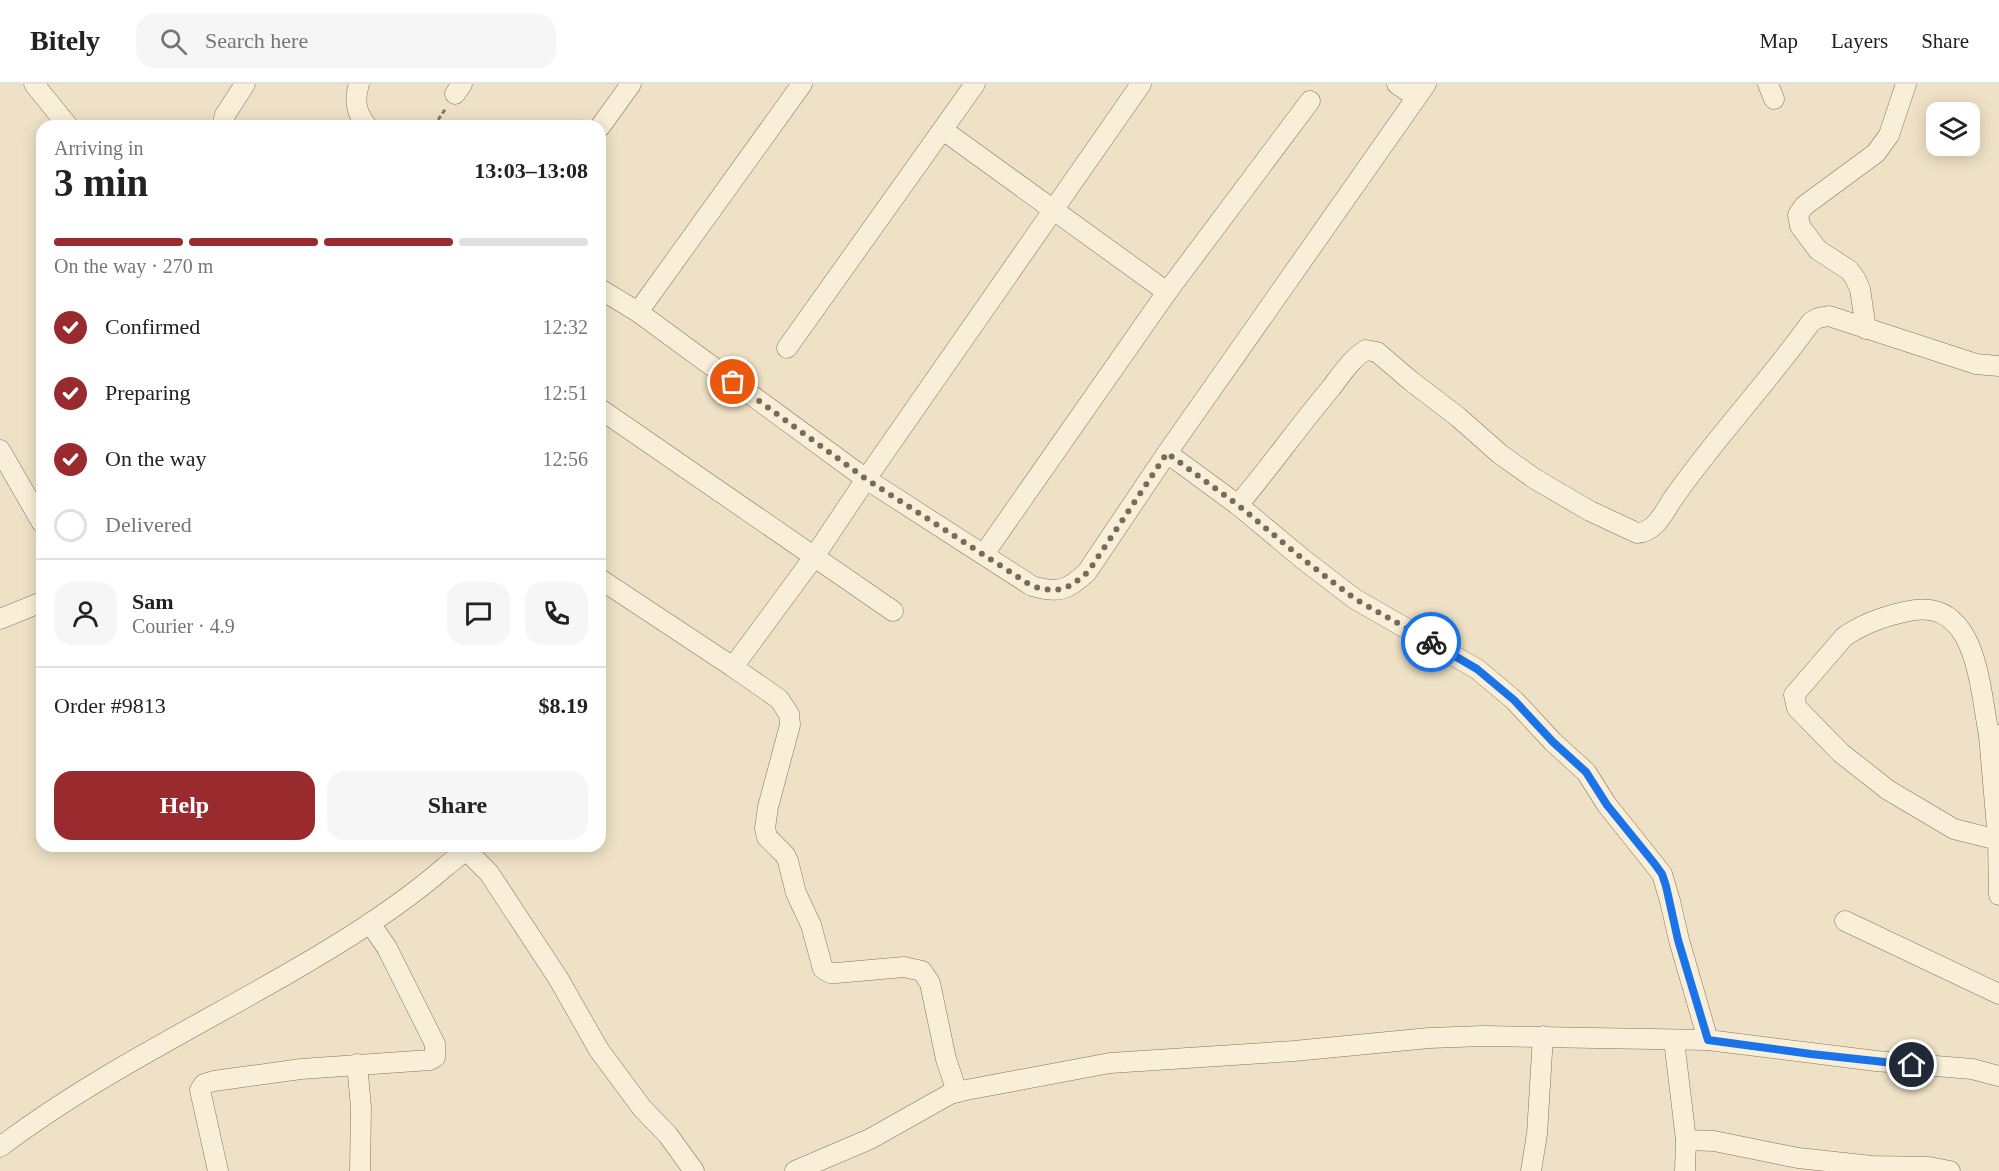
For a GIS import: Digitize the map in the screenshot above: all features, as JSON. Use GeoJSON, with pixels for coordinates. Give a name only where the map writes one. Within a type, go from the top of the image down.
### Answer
{"type":"FeatureCollection","features":[{"type":"Feature","properties":{"kind":"street"},"geometry":{"type":"LineString","coordinates":[[34,84],[63,120]]}},
{"type":"Feature","properties":{"kind":"street"},"geometry":{"type":"LineString","coordinates":[[224,120],[246,84]]}},
{"type":"Feature","properties":{"kind":"street"},"geometry":{"type":"LineString","coordinates":[[359,84],[356,94],[357,108],[362,120]]}},
{"type":"Feature","properties":{"kind":"street"},"geometry":{"type":"LineString","coordinates":[[605,120],[631,84]]}},
{"type":"Feature","properties":{"kind":"street"},"geometry":{"type":"LineString","coordinates":[[638,312],[802,84]]}},
{"type":"Feature","properties":{"kind":"street"},"geometry":{"type":"LineString","coordinates":[[787,348],[975,84]]}},
{"type":"Feature","properties":{"kind":"street"},"geometry":{"type":"LineString","coordinates":[[733,667],[814,557],[1141,84]]}},
{"type":"Feature","properties":{"kind":"street"},"geometry":{"type":"LineString","coordinates":[[606,293],[638,312],[866,479],[1032,586],[1060,591],[1074,584],[1088,572],[1167,453],[1421,91],[1397,84]]}},
{"type":"Feature","properties":{"kind":"street"},"geometry":{"type":"LineString","coordinates":[[1866,328],[1860,289],[1855,278],[1840,264],[1818,250],[1800,226],[1798,215],[1803,206],[1876,153],[1884,144],[1893,125],[1906,84]]}},
{"type":"Feature","properties":{"kind":"street"},"geometry":{"type":"LineString","coordinates":[[984,554],[1167,292],[1310,101]]}},
{"type":"Feature","properties":{"kind":"street"},"geometry":{"type":"LineString","coordinates":[[943,130],[1167,292]]}},
{"type":"Feature","properties":{"kind":"street"},"geometry":{"type":"LineString","coordinates":[[1238,505],[1264,474],[1300,424],[1344,372],[1363,352],[1371,350],[1377,352],[1500,454],[1535,479],[1629,531],[1643,533],[1659,520],[1693,470],[1811,322],[1818,318],[1829,316],[1976,364],[1999,366]]}},
{"type":"Feature","properties":{"kind":"street"},"geometry":{"type":"LineString","coordinates":[[606,413],[893,611]]}},
{"type":"Feature","properties":{"kind":"street"},"geometry":{"type":"LineString","coordinates":[[0,450],[36,513]]}},
{"type":"Feature","properties":{"kind":"street"},"geometry":{"type":"LineString","coordinates":[[1167,453],[1238,505],[1355,599],[1477,669],[1514,700],[1553,742],[1586,772],[1607,805],[1662,874],[1678,940],[1708,1040]]}},
{"type":"Feature","properties":{"kind":"street"},"geometry":{"type":"LineString","coordinates":[[606,585],[779,699],[789,714],[790,725],[768,807],[765,828],[767,837],[788,861],[796,893],[811,925],[823,969],[830,973],[904,967],[922,971],[930,983],[946,1059],[957,1092]]}},
{"type":"Feature","properties":{"kind":"street"},"geometry":{"type":"LineString","coordinates":[[0,619],[36,604]]}},
{"type":"Feature","properties":{"kind":"street"},"geometry":{"type":"LineString","coordinates":[[1998,840],[1954,829],[1888,790],[1841,753],[1797,708],[1794,695],[1844,637],[1855,629],[1869,622],[1922,608],[1937,610],[1952,618],[1962,630],[1975,662],[1994,735],[1998,840],[1999,896]]}},
{"type":"Feature","properties":{"kind":"street"},"geometry":{"type":"LineString","coordinates":[[0,1147],[42,1116],[84,1090],[286,976],[370,924],[425,884],[462,852]]}},
{"type":"Feature","properties":{"kind":"street"},"geometry":{"type":"LineString","coordinates":[[471,852],[489,873],[558,978],[599,1050],[642,1108],[668,1135],[694,1171]]}},
{"type":"Feature","properties":{"kind":"street"},"geometry":{"type":"LineString","coordinates":[[1845,921],[1999,994]]}},
{"type":"Feature","properties":{"kind":"street"},"geometry":{"type":"LineString","coordinates":[[218,1171],[200,1090],[204,1084],[289,1071],[435,1058],[435,1044],[387,948],[370,924]]}},
{"type":"Feature","properties":{"kind":"street"},"geometry":{"type":"LineString","coordinates":[[795,1171],[870,1139],[957,1092],[1110,1063],[1294,1051],[1429,1038],[1543,1036],[1708,1040],[1876,1061],[1972,1069],[1999,1076]]}},
{"type":"Feature","properties":{"kind":"street"},"geometry":{"type":"LineString","coordinates":[[1531,1171],[1537,1134],[1543,1036]]}},
{"type":"Feature","properties":{"kind":"street"},"geometry":{"type":"LineString","coordinates":[[1674,1040],[1686,1140],[1685,1171]]}},
{"type":"Feature","properties":{"kind":"street"},"geometry":{"type":"LineString","coordinates":[[357,1064],[361,1128],[360,1171]]}},
{"type":"Feature","properties":{"kind":"street"},"geometry":{"type":"LineString","coordinates":[[1686,1140],[1714,1141],[1798,1158],[1872,1166],[1929,1167],[1950,1171]]}},
{"type":"Feature","properties":{"kind":"way so far"},"geometry":{"type":"LineString","coordinates":[[733,382],[866,479],[1032,586],[1060,591],[1074,584],[1088,572],[1167,453],[1238,505],[1355,599],[1413,634],[1431,642]]}},
{"type":"Feature","properties":{"kind":"route"},"geometry":{"type":"LineString","coordinates":[[1431,642],[1477,669],[1514,700],[1553,742],[1586,772],[1607,805],[1662,874],[1678,940],[1708,1040],[1912,1065]]}}]}
